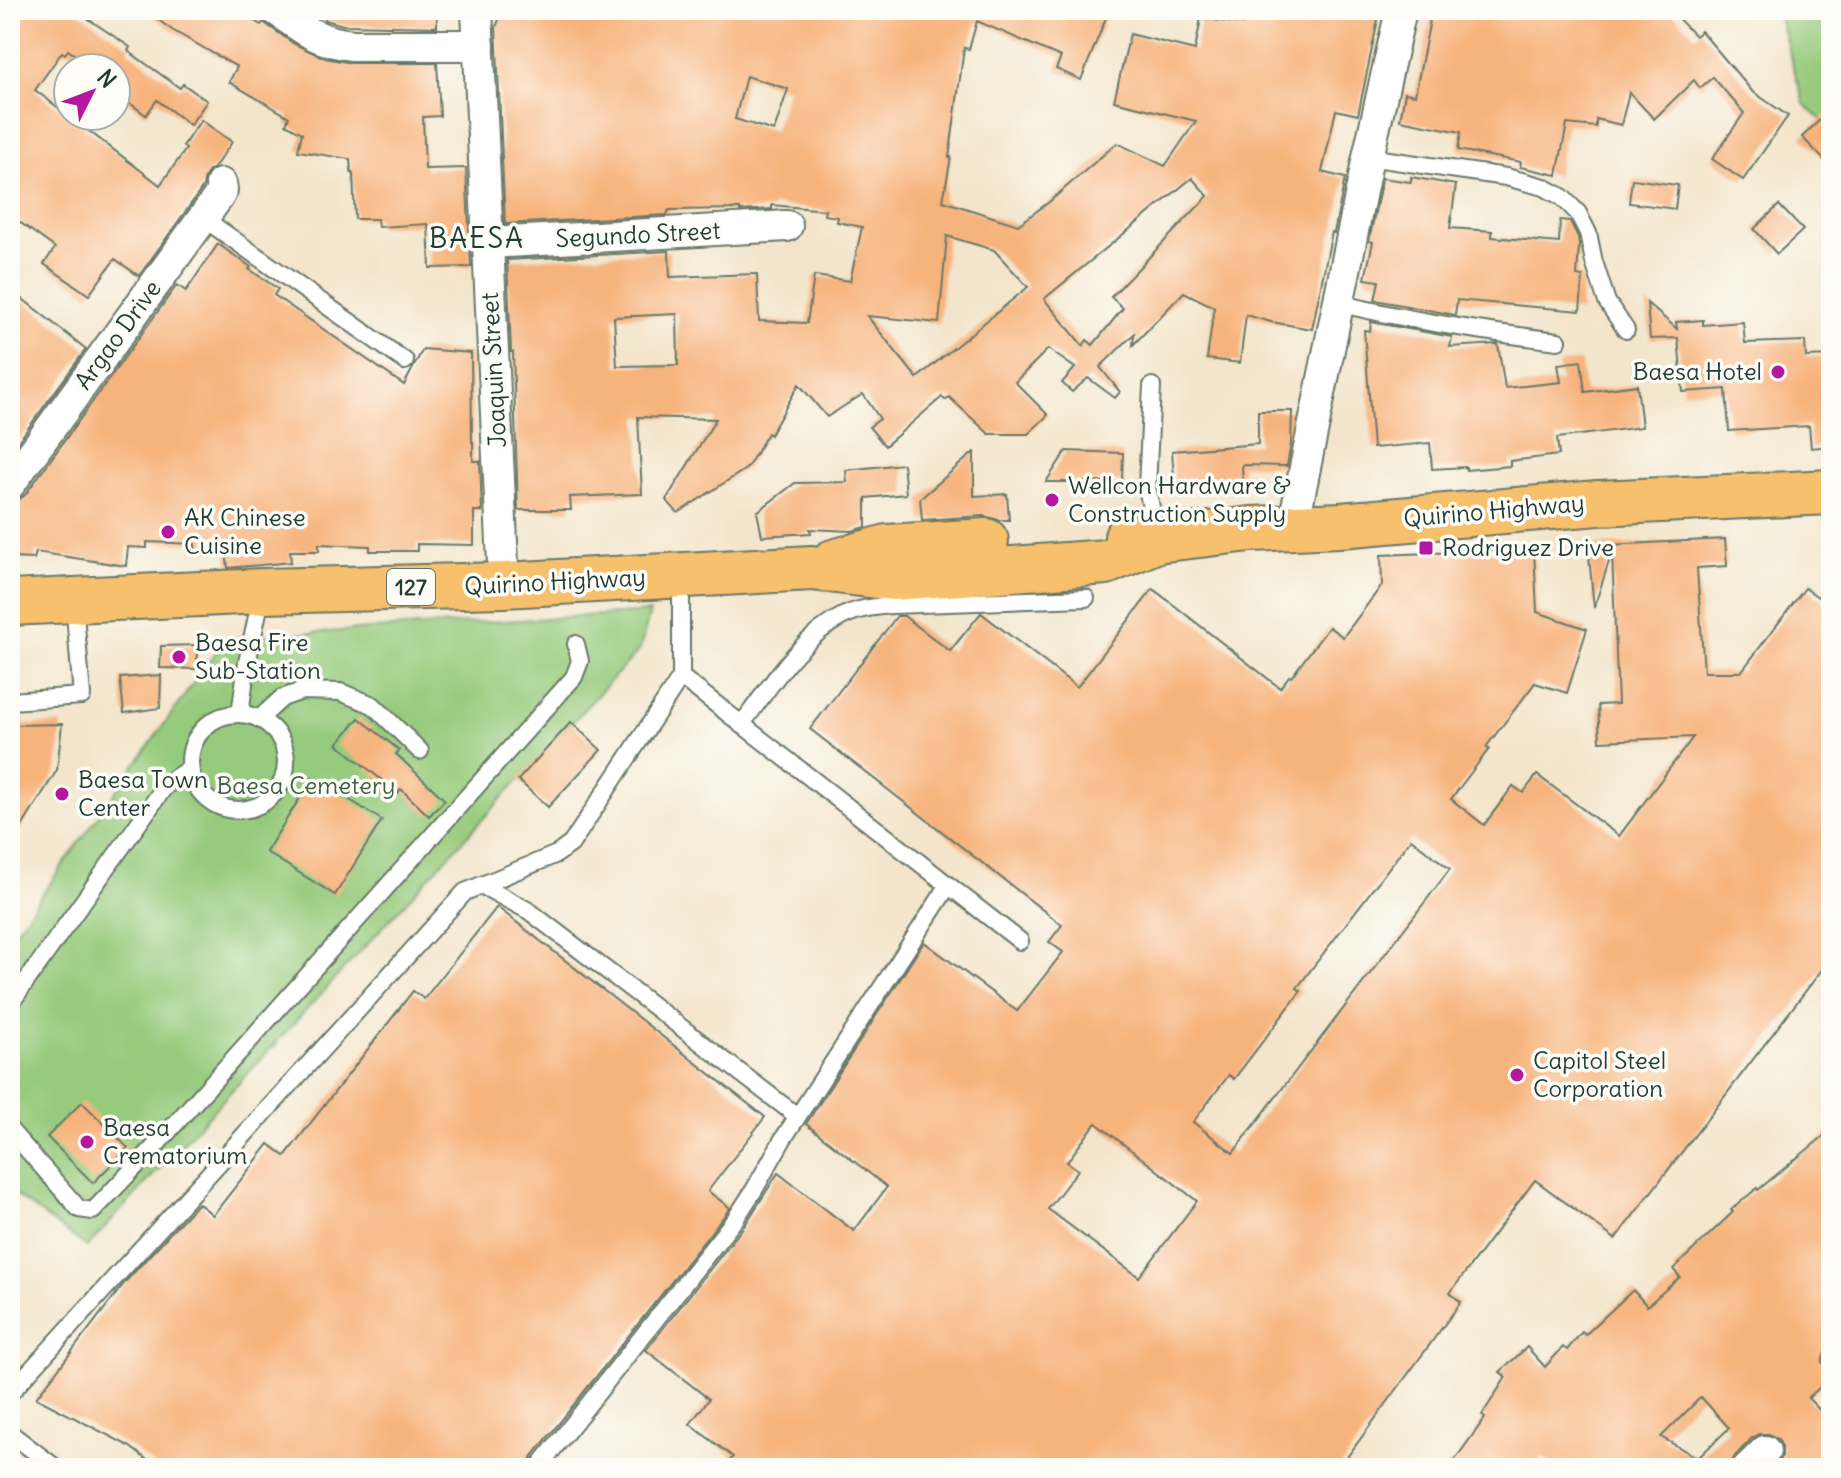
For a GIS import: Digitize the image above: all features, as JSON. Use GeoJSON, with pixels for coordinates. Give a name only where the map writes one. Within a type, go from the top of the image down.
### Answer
{"type":"FeatureCollection","features":[{"type":"Feature","properties":{"kind":"main road","name":"Quirino Highway"},"geometry":{"type":"LineString","coordinates":[[10,603],[263,591],[504,585],[812,568],[893,578],[1106,562],[1157,540],[1251,529],[1340,525],[1598,503],[1831,492]]}},
{"type":"Feature","properties":{"kind":"street"},"geometry":{"type":"LineString","coordinates":[[276,10],[314,36],[332,43],[479,45]]}},
{"type":"Feature","properties":{"kind":"street","name":"Joaquin Street"},"geometry":{"type":"LineString","coordinates":[[477,10],[504,585]]}},
{"type":"Feature","properties":{"kind":"street"},"geometry":{"type":"LineString","coordinates":[[1293,527],[1401,10]]}},
{"type":"Feature","properties":{"kind":"street","name":"Argao Drive"},"geometry":{"type":"LineString","coordinates":[[10,484],[106,362],[222,190],[221,184]]}},
{"type":"Feature","properties":{"kind":"street","name":"Segundo Street"},"geometry":{"type":"LineString","coordinates":[[489,243],[787,226]]}},
{"type":"Feature","properties":{"kind":"lane"},"geometry":{"type":"LineString","coordinates":[[1368,157],[1506,177],[1544,187],[1562,197],[1578,213],[1588,233],[1607,302],[1626,330]]}},
{"type":"Feature","properties":{"kind":"lane"},"geometry":{"type":"LineString","coordinates":[[203,218],[405,361]]}},
{"type":"Feature","properties":{"kind":"lane"},"geometry":{"type":"LineString","coordinates":[[1338,303],[1489,332],[1558,341]]}},
{"type":"Feature","properties":{"kind":"lane"},"geometry":{"type":"LineString","coordinates":[[1152,386],[1147,487],[1157,540]]}},
{"type":"Feature","properties":{"kind":"lane"},"geometry":{"type":"LineString","coordinates":[[10,1393],[465,892],[557,854],[571,844],[681,677],[681,576]]}},
{"type":"Feature","properties":{"kind":"lane"},"geometry":{"type":"LineString","coordinates":[[240,714],[247,663],[263,591]]}},
{"type":"Feature","properties":{"kind":"lane"},"geometry":{"type":"LineString","coordinates":[[741,725],[801,647],[821,629],[846,615],[892,605],[1086,598]]}},
{"type":"Feature","properties":{"kind":"lane"},"geometry":{"type":"LineString","coordinates":[[10,701],[82,696],[74,600]]}},
{"type":"Feature","properties":{"kind":"lane"},"geometry":{"type":"LineString","coordinates":[[10,1130],[79,1209],[93,1211],[159,1142],[574,677],[580,661],[576,644]]}},
{"type":"Feature","properties":{"kind":"lane"},"geometry":{"type":"LineString","coordinates":[[681,677],[1020,941]]}},
{"type":"Feature","properties":{"kind":"lane"},"geometry":{"type":"LineString","coordinates":[[259,719],[282,698],[302,691],[340,692],[373,705],[420,751]]}},
{"type":"Feature","properties":{"kind":"lane"},"geometry":{"type":"LineString","coordinates":[[240,714],[259,719],[278,735],[287,758],[283,783],[267,802],[244,811],[219,807],[199,791],[190,768],[191,751],[197,736],[209,724],[224,716],[240,714]]}},
{"type":"Feature","properties":{"kind":"lane"},"geometry":{"type":"LineString","coordinates":[[10,1004],[163,789],[190,768]]}},
{"type":"Feature","properties":{"kind":"lane"},"geometry":{"type":"LineString","coordinates":[[481,885],[529,911],[797,1116]]}},
{"type":"Feature","properties":{"kind":"lane"},"geometry":{"type":"LineString","coordinates":[[538,1468],[736,1218],[797,1116],[948,886]]}},
{"type":"Feature","properties":{"kind":"lane"},"geometry":{"type":"LineString","coordinates":[[10,1433],[56,1468]]}},
{"type":"Feature","properties":{"kind":"green space"},"geometry":{"type":"Polygon","coordinates":[[[1777,10],[1831,10],[1831,129],[1804,104],[1777,10]]]}},
{"type":"Feature","properties":{"kind":"green space","name":"Baesa Cemetery"},"geometry":{"type":"Polygon","coordinates":[[[650,612],[640,649],[87,1247],[10,1191],[10,939],[226,638],[650,612]]]}},
{"type":"Feature","properties":{"kind":"building"},"geometry":{"type":"Polygon","coordinates":[[[10,10],[75,10],[130,47],[129,52],[52,52],[52,66],[35,90],[52,103],[52,132],[90,132],[160,185],[186,149],[183,146],[201,120],[232,142],[139,276],[115,259],[89,295],[44,264],[55,248],[10,215],[10,10]]]}},
{"type":"Feature","properties":{"kind":"building"},"geometry":{"type":"Polygon","coordinates":[[[145,10],[235,10],[261,25],[263,22],[294,44],[325,58],[352,63],[437,63],[440,116],[423,117],[425,169],[466,168],[471,267],[430,268],[428,224],[378,227],[377,219],[355,219],[350,159],[298,151],[302,133],[286,124],[289,117],[229,82],[237,67],[172,30],[145,10]]]}},
{"type":"Feature","properties":{"kind":"building"},"geometry":{"type":"Polygon","coordinates":[[[327,10],[437,10],[437,27],[343,25],[325,20],[327,10]]]}},
{"type":"Feature","properties":{"kind":"building"},"geometry":{"type":"Polygon","coordinates":[[[503,10],[1095,10],[1107,15],[1081,80],[1056,69],[1061,57],[977,21],[969,49],[964,48],[943,201],[1018,225],[1117,143],[1165,166],[1196,121],[1114,101],[1130,34],[1195,50],[1201,18],[1242,24],[1245,10],[1380,10],[1358,115],[1336,110],[1322,172],[1345,178],[1312,329],[1246,315],[1240,363],[1207,359],[1214,307],[1184,292],[1133,345],[1134,334],[1100,367],[1120,392],[1115,398],[1088,378],[1072,392],[1062,383],[1075,368],[1048,349],[1015,382],[1048,415],[1028,434],[989,434],[949,397],[945,400],[942,397],[885,446],[869,427],[880,419],[863,394],[827,417],[799,384],[747,468],[678,513],[666,500],[716,419],[638,417],[642,494],[570,497],[571,510],[518,510],[507,260],[669,251],[670,277],[757,274],[759,321],[807,323],[814,276],[850,281],[862,227],[837,222],[838,217],[824,215],[825,210],[772,205],[772,209],[669,210],[667,215],[505,224],[496,27],[503,10]],[[746,76],[735,119],[774,131],[788,89],[746,76]],[[1192,178],[1044,299],[1083,346],[1087,340],[1093,345],[1123,308],[1111,297],[1208,196],[1192,178]],[[947,236],[939,323],[867,316],[917,378],[1028,287],[994,250],[947,236]],[[677,314],[614,317],[617,366],[678,365],[677,314]]]}},
{"type":"Feature","properties":{"kind":"building"},"geometry":{"type":"Polygon","coordinates":[[[1432,10],[1535,10],[1546,18],[1554,10],[1670,10],[1695,36],[1701,31],[1752,91],[1788,116],[1743,180],[1712,159],[1744,113],[1713,77],[1700,88],[1694,80],[1654,119],[1629,92],[1621,125],[1596,119],[1596,127],[1567,124],[1557,175],[1520,167],[1521,162],[1458,150],[1461,132],[1400,120],[1405,93],[1415,95],[1432,10]]]}},
{"type":"Feature","properties":{"kind":"building"},"geometry":{"type":"Polygon","coordinates":[[[132,54],[180,88],[183,84],[207,101],[190,125],[157,100],[146,115],[132,105],[132,54]]]}},
{"type":"Feature","properties":{"kind":"building"},"geometry":{"type":"Polygon","coordinates":[[[1831,109],[1831,167],[1802,137],[1831,109]]]}},
{"type":"Feature","properties":{"kind":"building"},"geometry":{"type":"Polygon","coordinates":[[[1411,177],[1456,185],[1450,228],[1492,231],[1492,237],[1559,243],[1560,220],[1570,221],[1578,237],[1577,276],[1583,277],[1580,311],[1457,300],[1455,315],[1375,300],[1379,281],[1365,279],[1382,178],[1411,182],[1411,177]]]}},
{"type":"Feature","properties":{"kind":"building"},"geometry":{"type":"Polygon","coordinates":[[[1632,179],[1678,185],[1675,209],[1629,203],[1632,179]]]}},
{"type":"Feature","properties":{"kind":"building"},"geometry":{"type":"Polygon","coordinates":[[[1779,205],[1803,230],[1777,254],[1754,229],[1779,205]]]}},
{"type":"Feature","properties":{"kind":"building"},"geometry":{"type":"Polygon","coordinates":[[[218,244],[278,289],[274,295],[404,385],[423,349],[471,353],[473,461],[480,461],[482,511],[474,511],[474,545],[417,544],[417,551],[370,551],[370,546],[319,544],[319,551],[290,551],[291,562],[228,568],[226,551],[195,550],[195,544],[147,542],[147,548],[128,547],[126,566],[36,552],[34,559],[10,558],[10,502],[25,495],[177,285],[186,291],[218,244]]]}},
{"type":"Feature","properties":{"kind":"building"},"geometry":{"type":"Polygon","coordinates":[[[10,289],[86,349],[10,453],[10,289]]]}},
{"type":"Feature","properties":{"kind":"building"},"geometry":{"type":"Polygon","coordinates":[[[1647,303],[1677,329],[1676,322],[1703,320],[1703,325],[1743,322],[1745,343],[1805,341],[1806,357],[1831,356],[1831,446],[1811,448],[1809,426],[1729,431],[1726,389],[1683,392],[1678,338],[1650,339],[1647,303]]]}},
{"type":"Feature","properties":{"kind":"building"},"geometry":{"type":"Polygon","coordinates":[[[1371,322],[1452,337],[1450,347],[1498,344],[1505,388],[1561,382],[1558,364],[1581,361],[1585,392],[1637,385],[1642,427],[1557,438],[1559,455],[1510,461],[1510,466],[1466,470],[1466,467],[1432,469],[1430,443],[1373,448],[1364,330],[1370,331],[1371,322]]]}},
{"type":"Feature","properties":{"kind":"building"},"geometry":{"type":"Polygon","coordinates":[[[1258,411],[1292,411],[1287,466],[1242,465],[1243,486],[1175,491],[1172,451],[1258,444],[1258,411]]]}},
{"type":"Feature","properties":{"kind":"building"},"geometry":{"type":"Polygon","coordinates":[[[1066,451],[1123,453],[1122,482],[1046,482],[1066,451]]]}},
{"type":"Feature","properties":{"kind":"building"},"geometry":{"type":"Polygon","coordinates":[[[974,452],[974,496],[1007,494],[1009,520],[984,516],[922,520],[920,499],[974,452]]]}},
{"type":"Feature","properties":{"kind":"building"},"geometry":{"type":"Polygon","coordinates":[[[903,464],[906,494],[866,498],[866,527],[852,531],[810,529],[811,533],[762,536],[757,512],[795,483],[847,482],[846,470],[903,464]]]}},
{"type":"Feature","properties":{"kind":"building"},"geometry":{"type":"Polygon","coordinates":[[[1725,539],[1727,566],[1697,568],[1704,672],[1741,672],[1805,588],[1831,606],[1831,958],[1615,1239],[1535,1180],[1450,1293],[1461,1302],[1339,1468],[724,1468],[733,1457],[690,1424],[709,1399],[646,1350],[745,1225],[778,1173],[854,1231],[887,1187],[806,1124],[924,942],[1017,1011],[1063,952],[1049,942],[1062,925],[810,729],[897,616],[904,616],[950,651],[981,613],[1077,687],[1153,589],[1280,688],[1329,627],[1343,637],[1382,585],[1381,555],[1534,549],[1537,612],[1587,629],[1567,693],[1535,683],[1451,799],[1484,825],[1513,786],[1523,793],[1537,775],[1619,836],[1693,737],[1600,741],[1598,705],[1618,704],[1612,552],[1594,608],[1588,546],[1725,539]],[[1411,839],[1297,988],[1301,991],[1234,1079],[1229,1075],[1193,1122],[1233,1153],[1450,869],[1411,839]],[[1096,1123],[1067,1162],[1078,1170],[1048,1209],[1139,1277],[1197,1201],[1096,1123]]]}},
{"type":"Feature","properties":{"kind":"building","name":"Baesa Fire Sub-Station"},"geometry":{"type":"Polygon","coordinates":[[[199,645],[196,669],[160,668],[161,646],[199,645]]]}},
{"type":"Feature","properties":{"kind":"building"},"geometry":{"type":"Polygon","coordinates":[[[161,675],[160,708],[124,713],[120,678],[161,675]]]}},
{"type":"Feature","properties":{"kind":"building"},"geometry":{"type":"Polygon","coordinates":[[[359,718],[399,750],[396,754],[445,800],[429,816],[401,789],[398,793],[337,744],[359,718]]]}},
{"type":"Feature","properties":{"kind":"building"},"geometry":{"type":"Polygon","coordinates":[[[571,722],[601,750],[548,807],[518,780],[571,722]]]}},
{"type":"Feature","properties":{"kind":"building"},"geometry":{"type":"Polygon","coordinates":[[[62,724],[57,770],[10,846],[10,725],[62,724]]]}},
{"type":"Feature","properties":{"kind":"building"},"geometry":{"type":"Polygon","coordinates":[[[313,777],[382,820],[335,895],[266,852],[313,777]]]}},
{"type":"Feature","properties":{"kind":"building"},"geometry":{"type":"Polygon","coordinates":[[[497,907],[765,1117],[708,1191],[730,1208],[529,1461],[527,1468],[158,1468],[129,1446],[36,1398],[126,1281],[198,1203],[213,1215],[269,1144],[285,1156],[413,991],[424,999],[497,907]]]}},
{"type":"Feature","properties":{"kind":"building","name":"Baesa Crematorium"},"geometry":{"type":"Polygon","coordinates":[[[82,1102],[128,1148],[93,1183],[47,1137],[82,1102]]]}},
{"type":"Feature","properties":{"kind":"building"},"geometry":{"type":"Polygon","coordinates":[[[1831,1130],[1831,1336],[1822,1362],[1831,1372],[1831,1377],[1808,1398],[1831,1422],[1831,1450],[1812,1468],[1773,1468],[1782,1456],[1782,1447],[1778,1439],[1769,1434],[1760,1434],[1735,1456],[1731,1468],[1557,1468],[1542,1456],[1534,1468],[1449,1468],[1485,1418],[1482,1415],[1506,1377],[1500,1372],[1527,1347],[1545,1367],[1563,1347],[1567,1350],[1582,1332],[1585,1335],[1633,1290],[1647,1306],[1680,1277],[1673,1269],[1733,1212],[1731,1210],[1831,1130]],[[1701,1397],[1661,1437],[1698,1458],[1729,1428],[1701,1397]]]}},
{"type":"Feature","properties":{"kind":"place","name":"Baesa Hotel"},"geometry":{"type":"Point","coordinates":[1778,372]}},
{"type":"Feature","properties":{"kind":"place","name":"Wellcon Hardware & Construction Supply"},"geometry":{"type":"Point","coordinates":[1052,500]}},
{"type":"Feature","properties":{"kind":"place","name":"AK Chinese Cuisine"},"geometry":{"type":"Point","coordinates":[168,532]}},
{"type":"Feature","properties":{"kind":"place","name":"Rodriguez Drive"},"geometry":{"type":"Point","coordinates":[1426,548]}},
{"type":"Feature","properties":{"kind":"place","name":"Baesa Fire Sub-Station"},"geometry":{"type":"Point","coordinates":[179,657]}},
{"type":"Feature","properties":{"kind":"place","name":"Baesa Town Center"},"geometry":{"type":"Point","coordinates":[62,794]}},
{"type":"Feature","properties":{"kind":"place","name":"Capitol Steel Corporation"},"geometry":{"type":"Point","coordinates":[1517,1075]}},
{"type":"Feature","properties":{"kind":"place","name":"Baesa Crematorium"},"geometry":{"type":"Point","coordinates":[87,1142]}},
{"type":"Feature","properties":{"kind":"district","name":"BAESA"},"geometry":{"type":"Point","coordinates":[477,238]}}]}
